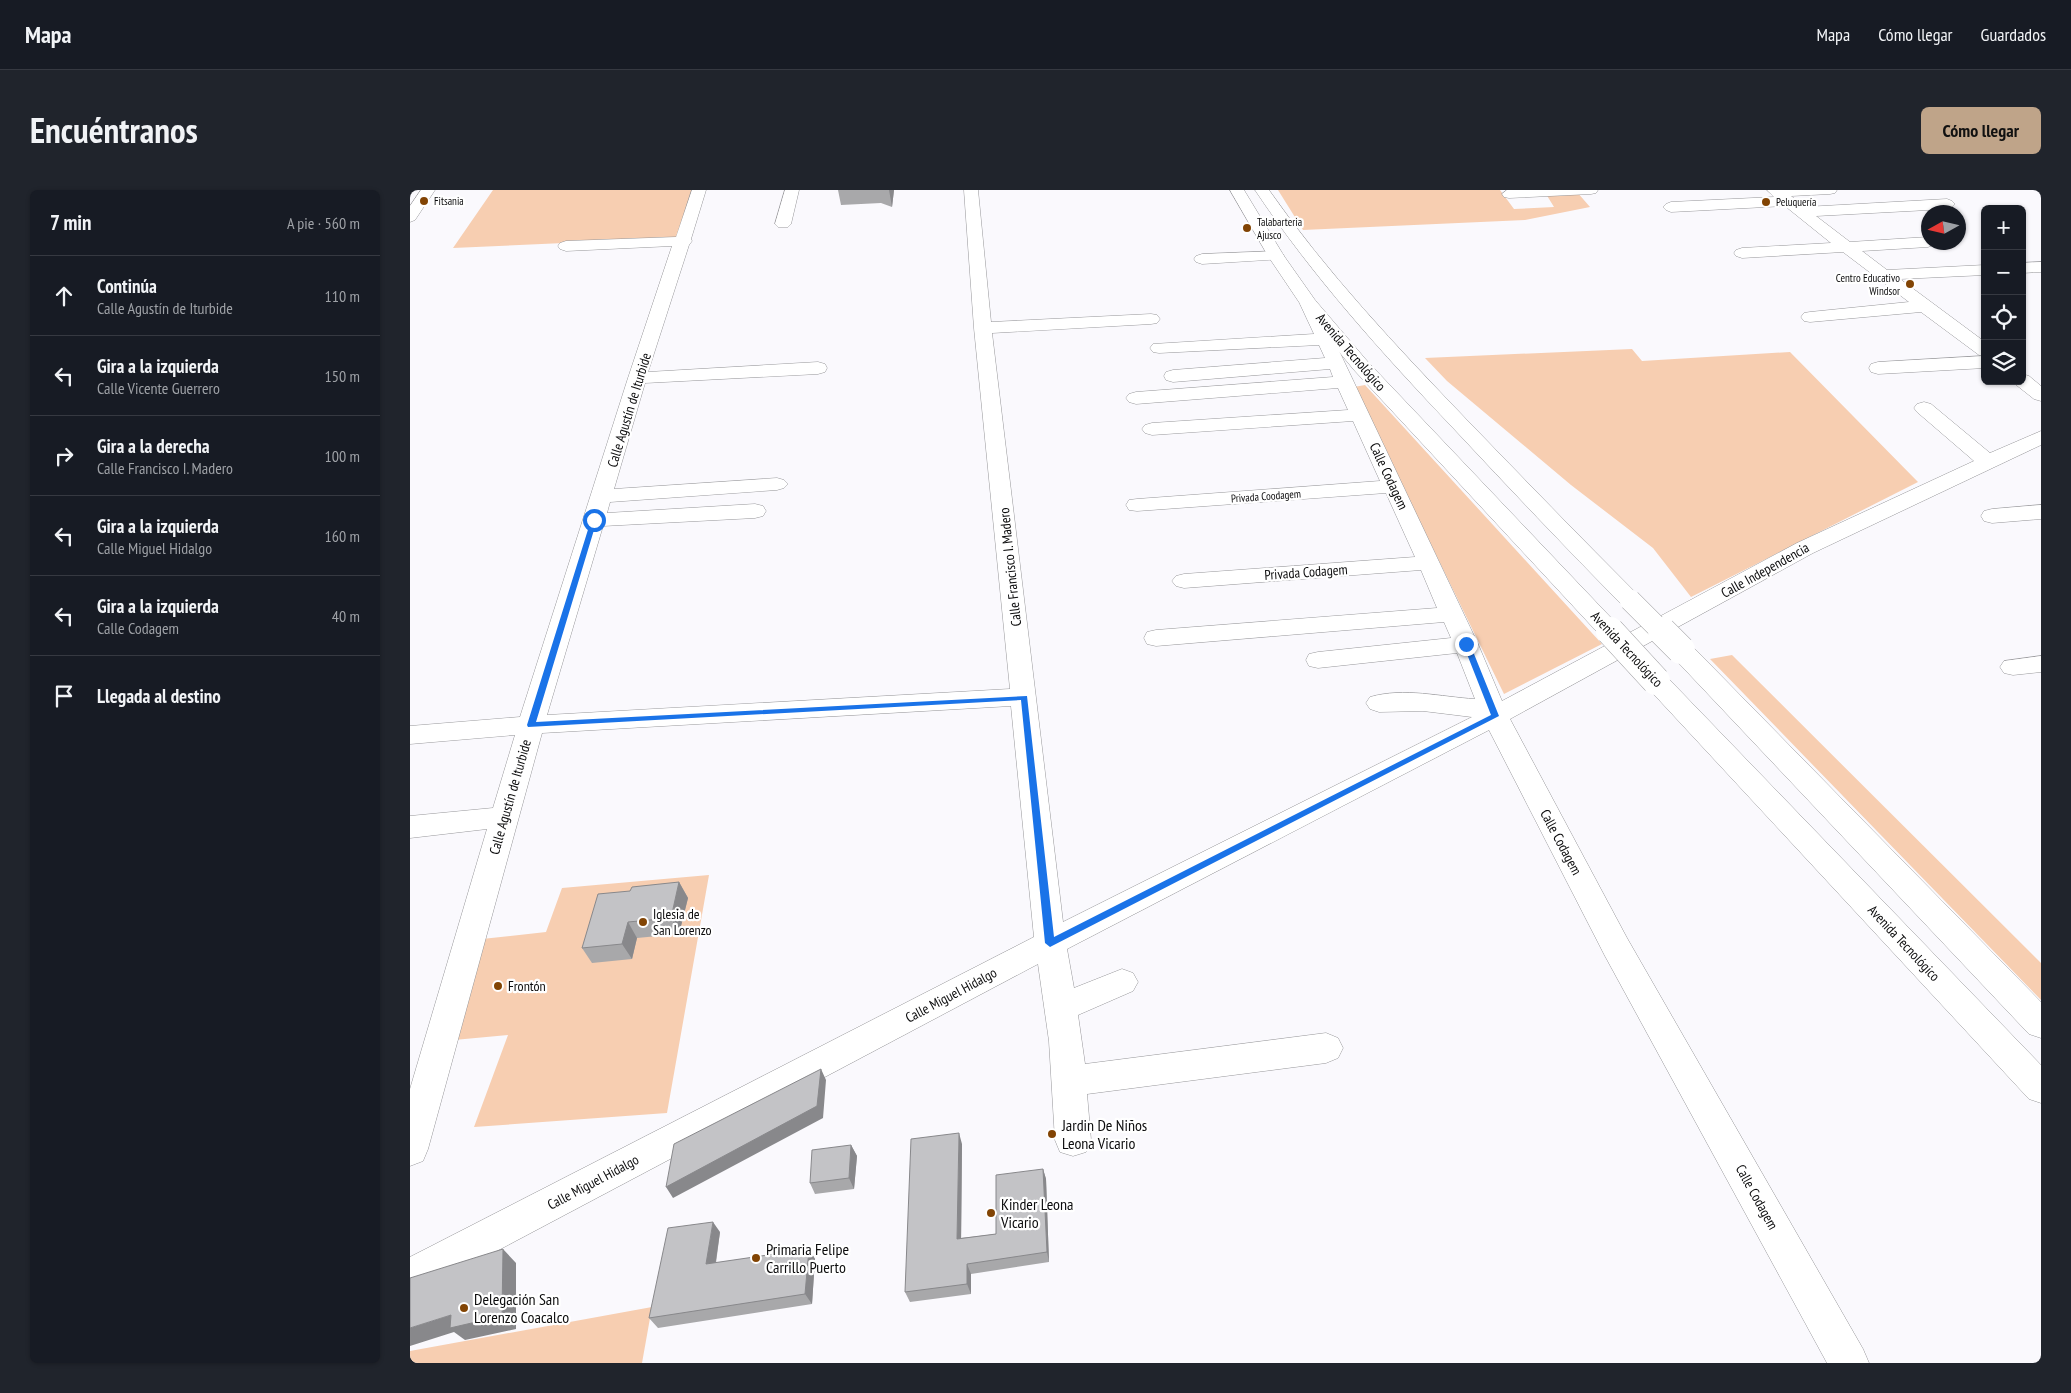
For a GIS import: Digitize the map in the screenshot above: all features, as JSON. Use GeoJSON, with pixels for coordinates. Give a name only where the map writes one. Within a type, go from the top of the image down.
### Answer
{"type":"FeatureCollection","features":[{"type":"Feature","properties":{"kind":"street"},"geometry":{"type":"LineString","coordinates":[[410,217],[428,190]]}},
{"type":"Feature","properties":{"kind":"street","name":"Calle Agustín de Iturbide"},"geometry":{"type":"LineString","coordinates":[[410,1149],[531,725],[637,378],[684,241],[699,190]]}},
{"type":"Feature","properties":{"kind":"street"},"geometry":{"type":"LineString","coordinates":[[783,224],[792,190]]}},
{"type":"Feature","properties":{"kind":"street","name":"Calle Francisco I. Madero"},"geometry":{"type":"LineString","coordinates":[[971,190],[983,328],[1050,943],[1062,1007],[1070,1081],[1073,1140]]}},
{"type":"Feature","properties":{"kind":"street","name":"Avenida Tecnológico"},"geometry":{"type":"LineString","coordinates":[[1237,190],[1276,256],[1309,304],[1361,366],[2041,1088]]}},
{"type":"Feature","properties":{"kind":"street"},"geometry":{"type":"LineString","coordinates":[[1262,190],[1326,277],[1402,364],[1630,600],[1681,650],[2041,1024]]}},
{"type":"Feature","properties":{"kind":"street"},"geometry":{"type":"LineString","coordinates":[[1509,194],[1591,190]]}},
{"type":"Feature","properties":{"kind":"street"},"geometry":{"type":"LineString","coordinates":[[1785,199],[1830,190]]}},
{"type":"Feature","properties":{"kind":"street"},"geometry":{"type":"LineString","coordinates":[[1785,199],[1981,348]]}},
{"type":"Feature","properties":{"kind":"street"},"geometry":{"type":"LineString","coordinates":[[1671,207],[1785,199],[1948,204]]}},
{"type":"Feature","properties":{"kind":"street"},"geometry":{"type":"LineString","coordinates":[[1821,228],[1848,226]]}},
{"type":"Feature","properties":{"kind":"street"},"geometry":{"type":"LineString","coordinates":[[566,246],[684,241]]}},
{"type":"Feature","properties":{"kind":"street"},"geometry":{"type":"LineString","coordinates":[[1742,253],[1921,242]]}},
{"type":"Feature","properties":{"kind":"street"},"geometry":{"type":"LineString","coordinates":[[1202,259],[1276,256]]}},
{"type":"Feature","properties":{"kind":"street"},"geometry":{"type":"LineString","coordinates":[[2026,268],[2041,267]]}},
{"type":"Feature","properties":{"kind":"street"},"geometry":{"type":"LineString","coordinates":[[1883,275],[1981,270]]}},
{"type":"Feature","properties":{"kind":"street","name":"Calle Codagem"},"geometry":{"type":"LineString","coordinates":[[1309,304],[1466,644],[1493,711],[1616,947],[1849,1363]]}},
{"type":"Feature","properties":{"kind":"street"},"geometry":{"type":"LineString","coordinates":[[1810,317],[1926,306]]}},
{"type":"Feature","properties":{"kind":"street"},"geometry":{"type":"LineString","coordinates":[[983,328],[1151,319]]}},
{"type":"Feature","properties":{"kind":"street"},"geometry":{"type":"LineString","coordinates":[[1159,348],[1325,340]]}},
{"type":"Feature","properties":{"kind":"street"},"geometry":{"type":"LineString","coordinates":[[1878,368],[1981,362]]}},
{"type":"Feature","properties":{"kind":"street"},"geometry":{"type":"LineString","coordinates":[[637,378],[818,368]]}},
{"type":"Feature","properties":{"kind":"street"},"geometry":{"type":"LineString","coordinates":[[1173,376],[1340,372]]}},
{"type":"Feature","properties":{"kind":"street"},"geometry":{"type":"LineString","coordinates":[[1136,398],[1340,372]]}},
{"type":"Feature","properties":{"kind":"street"},"geometry":{"type":"LineString","coordinates":[[2026,383],[2041,395]]}},
{"type":"Feature","properties":{"kind":"street"},"geometry":{"type":"LineString","coordinates":[[1924,408],[1988,462]]}},
{"type":"Feature","properties":{"kind":"street"},"geometry":{"type":"LineString","coordinates":[[1152,429],[1360,415]]}},
{"type":"Feature","properties":{"kind":"street","name":"Calle Independencia"},"geometry":{"type":"LineString","coordinates":[[1493,711],[1804,548],[2041,437]]}},
{"type":"Feature","properties":{"kind":"street"},"geometry":{"type":"LineString","coordinates":[[602,496],[778,484]]}},
{"type":"Feature","properties":{"kind":"street","name":"Privada Coodagem"},"geometry":{"type":"LineString","coordinates":[[1137,505],[1394,486]]}},
{"type":"Feature","properties":{"kind":"street"},"geometry":{"type":"LineString","coordinates":[[594,520],[755,511]]}},
{"type":"Feature","properties":{"kind":"street"},"geometry":{"type":"LineString","coordinates":[[1992,516],[2041,512]]}},
{"type":"Feature","properties":{"kind":"street","name":"Privada Codagem"},"geometry":{"type":"LineString","coordinates":[[1184,582],[1429,563]]}},
{"type":"Feature","properties":{"kind":"street"},"geometry":{"type":"LineString","coordinates":[[1156,638],[1452,614]]}},
{"type":"Feature","properties":{"kind":"street"},"geometry":{"type":"LineString","coordinates":[[1318,660],[1466,644]]}},
{"type":"Feature","properties":{"kind":"street"},"geometry":{"type":"LineString","coordinates":[[2013,667],[2041,664]]}},
{"type":"Feature","properties":{"kind":"street"},"geometry":{"type":"LineString","coordinates":[[410,735],[531,725],[1024,698]]}},
{"type":"Feature","properties":{"kind":"street"},"geometry":{"type":"LineString","coordinates":[[1379,703],[1423,702],[1493,711]]}},
{"type":"Feature","properties":{"kind":"street","name":"Calle Miguel Hidalgo"},"geometry":{"type":"LineString","coordinates":[[410,1278],[1493,711]]}},
{"type":"Feature","properties":{"kind":"street"},"geometry":{"type":"LineString","coordinates":[[410,827],[505,817]]}},
{"type":"Feature","properties":{"kind":"street"},"geometry":{"type":"LineString","coordinates":[[1062,1007],[1122,982]]}},
{"type":"Feature","properties":{"kind":"street"},"geometry":{"type":"LineString","coordinates":[[1070,1081],[1326,1048]]}},
{"type":"Feature","properties":{"kind":"shaded area"},"geometry":{"type":"Polygon","coordinates":[[[493,190],[692,190],[676,238],[453,248],[493,190]]]}},
{"type":"Feature","properties":{"kind":"shaded area"},"geometry":{"type":"Polygon","coordinates":[[[1278,190],[1500,190],[1514,209],[1554,207],[1546,194],[1577,192],[1590,207],[1525,220],[1303,230],[1278,190]]]}},
{"type":"Feature","properties":{"kind":"shaded area"},"geometry":{"type":"Polygon","coordinates":[[[1632,349],[1642,361],[1790,352],[1918,482],[1691,597],[1653,548],[1571,485],[1447,381],[1425,358],[1632,349]]]}},
{"type":"Feature","properties":{"kind":"shaded area"},"geometry":{"type":"Polygon","coordinates":[[[1365,385],[1602,644],[1504,694],[1354,387],[1365,385]]]}},
{"type":"Feature","properties":{"kind":"shaded area"},"geometry":{"type":"Polygon","coordinates":[[[1732,655],[2041,963],[2041,1000],[1710,659],[1732,655]]]}},
{"type":"Feature","properties":{"kind":"shaded area"},"geometry":{"type":"Polygon","coordinates":[[[709,875],[667,1113],[474,1127],[508,1035],[454,1040],[482,939],[546,932],[562,888],[709,875]]]}},
{"type":"Feature","properties":{"kind":"shaded area"},"geometry":{"type":"Polygon","coordinates":[[[652,1307],[642,1363],[410,1363],[410,1351],[652,1307]]]}},
{"type":"Feature","properties":{"kind":"building"},"geometry":{"type":"Polygon","coordinates":[[[679,882],[671,918],[628,922],[622,944],[582,948],[598,894],[630,891],[632,887],[679,882]]]}},
{"type":"Feature","properties":{"kind":"building"},"geometry":{"type":"Polygon","coordinates":[[[821,1069],[817,1106],[666,1187],[674,1144],[821,1069]]]}},
{"type":"Feature","properties":{"kind":"building"},"geometry":{"type":"Polygon","coordinates":[[[959,1133],[957,1239],[996,1234],[996,1175],[1043,1169],[1047,1252],[967,1264],[967,1284],[905,1292],[911,1139],[959,1133]]]}},
{"type":"Feature","properties":{"kind":"building"},"geometry":{"type":"Polygon","coordinates":[[[851,1145],[849,1178],[810,1183],[812,1150],[851,1145]]]}},
{"type":"Feature","properties":{"kind":"building"},"geometry":{"type":"Polygon","coordinates":[[[713,1222],[706,1264],[809,1249],[805,1294],[649,1318],[668,1228],[713,1222]]]}},
{"type":"Feature","properties":{"kind":"building","name":"Delegación San Lorenzo Coacalco"},"geometry":{"type":"Polygon","coordinates":[[[503,1249],[502,1316],[450,1328],[451,1315],[410,1328],[410,1278],[503,1249]]]}},
{"type":"Feature","properties":{"kind":"place","name":"Fitsania"},"geometry":{"type":"Point","coordinates":[424,201]}},
{"type":"Feature","properties":{"kind":"place","name":"Peluquería"},"geometry":{"type":"Point","coordinates":[1766,202]}},
{"type":"Feature","properties":{"kind":"place","name":"Talabarteria Ajusco"},"geometry":{"type":"Point","coordinates":[1247,228]}},
{"type":"Feature","properties":{"kind":"place","name":"Centro Educativo Windsor"},"geometry":{"type":"Point","coordinates":[1910,284]}},
{"type":"Feature","properties":{"kind":"place","name":"Iglesia de San Lorenzo"},"geometry":{"type":"Point","coordinates":[643,922]}},
{"type":"Feature","properties":{"kind":"place","name":"Frontón"},"geometry":{"type":"Point","coordinates":[498,986]}},
{"type":"Feature","properties":{"kind":"place","name":"Jardin De Niños Leona Vicario"},"geometry":{"type":"Point","coordinates":[1052,1134]}},
{"type":"Feature","properties":{"kind":"place","name":"Kinder Leona Vicario"},"geometry":{"type":"Point","coordinates":[991,1213]}},
{"type":"Feature","properties":{"kind":"place","name":"Primaria Felipe Carrillo Puerto"},"geometry":{"type":"Point","coordinates":[756,1258]}},
{"type":"Feature","properties":{"kind":"place","name":"Delegación San Lorenzo Coacalco"},"geometry":{"type":"Point","coordinates":[464,1308]}},
{"type":"Feature","properties":{"kind":"route"},"geometry":{"type":"LineString","coordinates":[[594,520],[531,725],[1024,698],[1050,943],[1495,716],[1466,644]]}}]}
